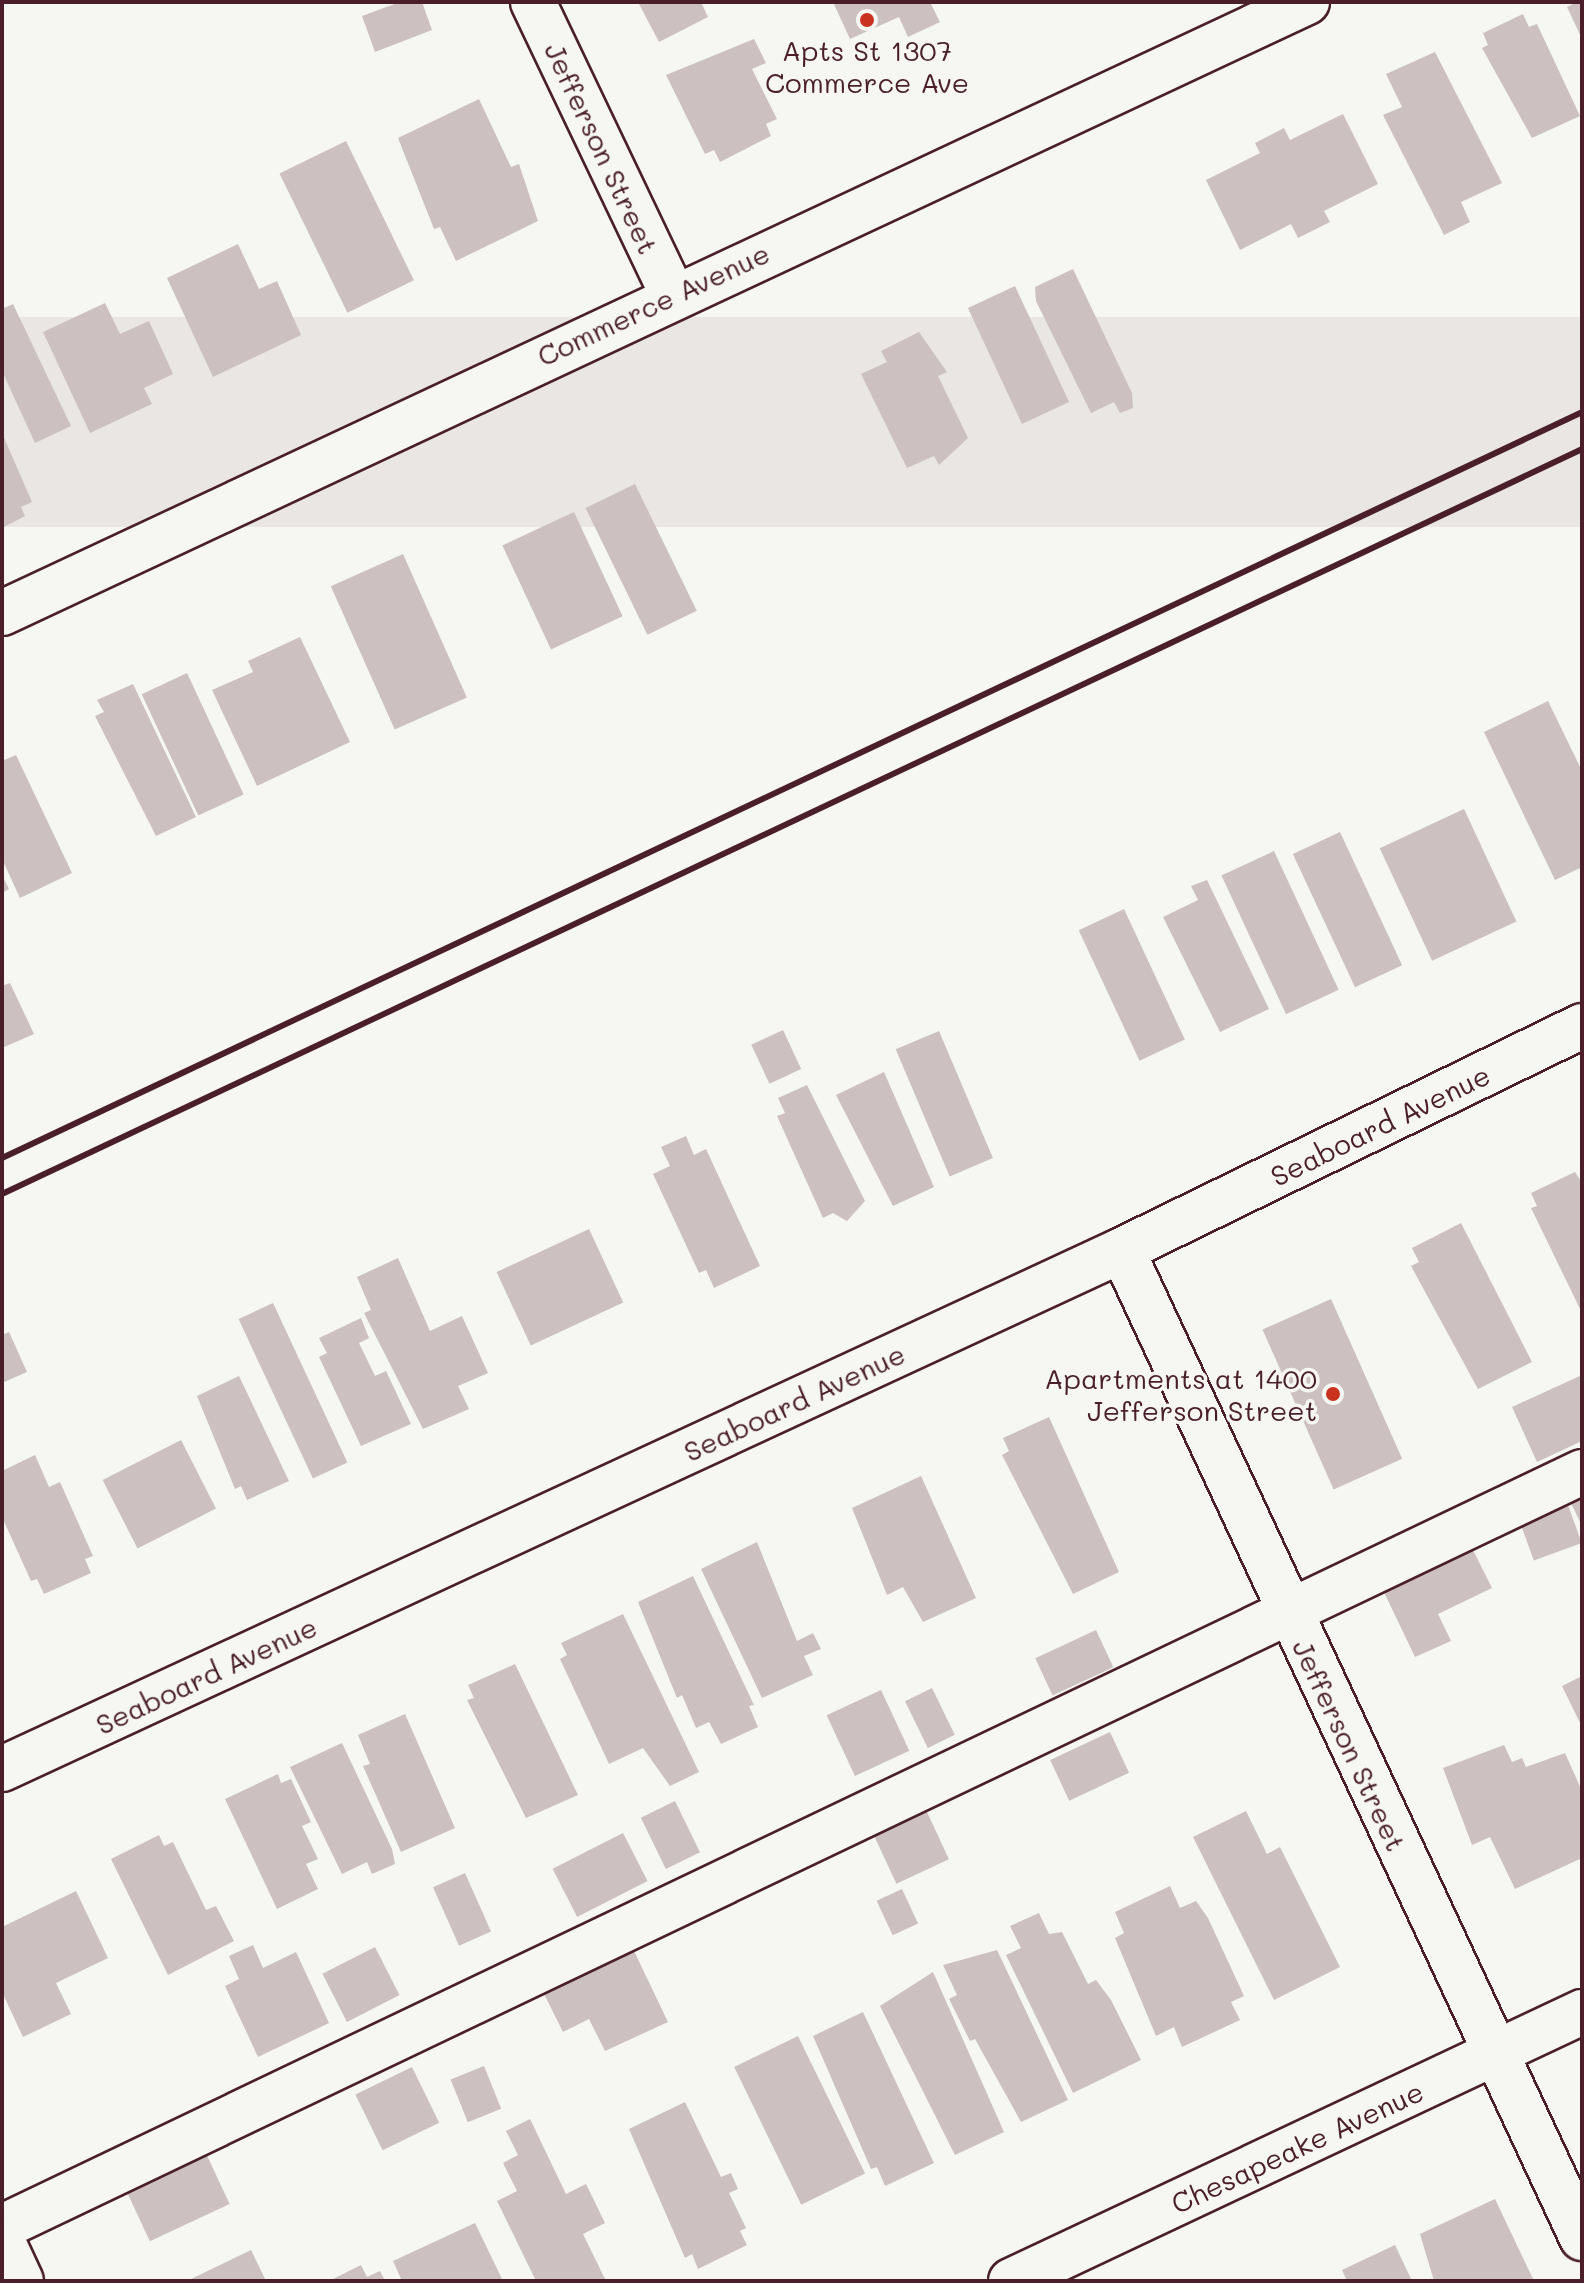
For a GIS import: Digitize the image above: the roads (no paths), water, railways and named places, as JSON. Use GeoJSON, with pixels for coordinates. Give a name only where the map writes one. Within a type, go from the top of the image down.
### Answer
{"type":"FeatureCollection","features":[{"type":"Feature","properties":{"kind":"street","name":"Jefferson Street"},"geometry":{"type":"LineString","coordinates":[[533,2],[672,294]]}},
{"type":"Feature","properties":{"kind":"street","name":"Commerce Avenue"},"geometry":{"type":"LineString","coordinates":[[2,613],[672,294],[1307,2]]}},
{"type":"Feature","properties":{"kind":"street","name":"Seaboard Avenue"},"geometry":{"type":"LineString","coordinates":[[2,1769],[1122,1250],[1582,1026]]}},
{"type":"Feature","properties":{"kind":"street","name":"Jefferson Street"},"geometry":{"type":"LineString","coordinates":[[1122,1250],[1582,2238]]}},
{"type":"Feature","properties":{"kind":"street"},"geometry":{"type":"LineString","coordinates":[[2,2227],[1582,1472]]}},
{"type":"Feature","properties":{"kind":"street","name":"Chesapeake Avenue"},"geometry":{"type":"LineString","coordinates":[[1011,2281],[1582,2012]]}},
{"type":"Feature","properties":{"kind":"street"},"geometry":{"type":"LineString","coordinates":[[2,2240],[21,2281]]}},
{"type":"Feature","properties":{"kind":"railway"},"geometry":{"type":"LineString","coordinates":[[2,1158],[1582,412]]}},
{"type":"Feature","properties":{"kind":"railway"},"geometry":{"type":"LineString","coordinates":[[2,1194],[1582,449]]}},
{"type":"Feature","properties":{"kind":"place","name":"Apts St 1307 Commerce Ave"},"geometry":{"type":"Point","coordinates":[867,20]}},
{"type":"Feature","properties":{"kind":"place","name":"Apartments at 1400 Jefferson Street"},"geometry":{"type":"Point","coordinates":[1333,1394]}}]}
